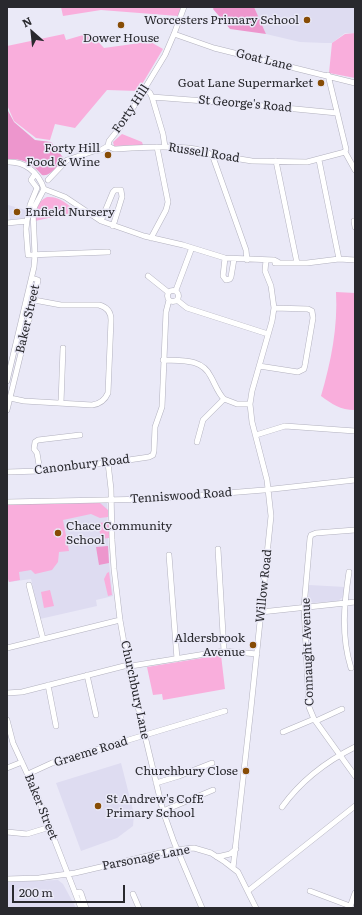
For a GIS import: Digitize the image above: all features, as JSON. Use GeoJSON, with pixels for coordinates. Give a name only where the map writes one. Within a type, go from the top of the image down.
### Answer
{"type":"FeatureCollection","features":[{"type":"Feature","properties":{"kind":"street","name":"Forty Hill"},"geometry":{"type":"LineString","coordinates":[[48,180],[67,160],[101,150],[108,146],[109,141],[125,121],[165,55],[184,7]]}},
{"type":"Feature","properties":{"kind":"street","name":"Goat Lane"},"geometry":{"type":"LineString","coordinates":[[174,34],[222,50],[355,83]]}},
{"type":"Feature","properties":{"kind":"street"},"geometry":{"type":"LineString","coordinates":[[328,76],[346,151],[355,170]]}},
{"type":"Feature","properties":{"kind":"street"},"geometry":{"type":"LineString","coordinates":[[145,89],[152,97],[163,134],[165,147]]}},
{"type":"Feature","properties":{"kind":"street","name":"St George's Road"},"geometry":{"type":"LineString","coordinates":[[152,97],[236,103],[338,113]]}},
{"type":"Feature","properties":{"kind":"street","name":"Russell Road"},"geometry":{"type":"LineString","coordinates":[[108,146],[114,149],[165,147],[206,151],[213,157],[217,155],[252,161],[307,162],[319,160],[346,151]]}},
{"type":"Feature","properties":{"kind":"street"},"geometry":{"type":"LineString","coordinates":[[151,238],[166,210],[168,202],[157,147]]}},
{"type":"Feature","properties":{"kind":"street"},"geometry":{"type":"LineString","coordinates":[[213,157],[246,250],[248,260]]}},
{"type":"Feature","properties":{"kind":"street"},"geometry":{"type":"LineString","coordinates":[[319,160],[339,259]]}},
{"type":"Feature","properties":{"kind":"street"},"geometry":{"type":"LineString","coordinates":[[276,161],[297,263]]}},
{"type":"Feature","properties":{"kind":"street"},"geometry":{"type":"LineString","coordinates":[[7,162],[22,164],[31,169],[36,174],[45,191],[65,197],[102,221],[113,226],[151,238],[234,259],[253,259],[297,263],[339,259],[355,260]]}},
{"type":"Feature","properties":{"kind":"street"},"geometry":{"type":"LineString","coordinates":[[36,174],[31,180],[37,188],[30,205],[27,221],[27,254],[29,256],[108,252]]}},
{"type":"Feature","properties":{"kind":"street"},"geometry":{"type":"LineString","coordinates":[[102,221],[112,192],[115,190],[121,190],[122,196],[113,226]]}},
{"type":"Feature","properties":{"kind":"street","name":"Baker Street"},"geometry":{"type":"LineString","coordinates":[[7,381],[32,278],[35,255],[33,212],[35,206],[45,191]]}},
{"type":"Feature","properties":{"kind":"street"},"geometry":{"type":"LineString","coordinates":[[7,223],[27,221]]}},
{"type":"Feature","properties":{"kind":"street"},"geometry":{"type":"LineString","coordinates":[[354,221],[355,227]]}},
{"type":"Feature","properties":{"kind":"street"},"geometry":{"type":"LineString","coordinates":[[177,245],[181,248],[207,253]]}},
{"type":"Feature","properties":{"kind":"street"},"geometry":{"type":"LineString","coordinates":[[177,300],[176,290],[191,250]]}},
{"type":"Feature","properties":{"kind":"street"},"geometry":{"type":"LineString","coordinates":[[226,258],[223,276],[226,280],[230,279],[234,259]]}},
{"type":"Feature","properties":{"kind":"street","name":"Willow Road"},"geometry":{"type":"LineString","coordinates":[[233,868],[271,516],[268,490],[251,418],[250,404],[274,308],[271,286],[266,271],[266,261]]}},
{"type":"Feature","properties":{"kind":"street"},"geometry":{"type":"LineString","coordinates":[[148,276],[168,292],[169,300],[166,312],[163,360],[196,362],[210,373],[224,399],[237,404],[250,404]]}},
{"type":"Feature","properties":{"kind":"street","name":"Baker Street"},"geometry":{"type":"LineString","coordinates":[[7,410],[38,280],[32,278]]}},
{"type":"Feature","properties":{"kind":"street"},"geometry":{"type":"LineString","coordinates":[[168,292],[176,290]]}},
{"type":"Feature","properties":{"kind":"street"},"geometry":{"type":"LineString","coordinates":[[10,398],[24,401],[92,405],[97,404],[106,398],[108,393],[111,316],[106,308],[99,305],[61,305],[34,300]]}},
{"type":"Feature","properties":{"kind":"street"},"geometry":{"type":"LineString","coordinates":[[169,300],[177,300],[187,308],[268,334]]}},
{"type":"Feature","properties":{"kind":"street"},"geometry":{"type":"LineString","coordinates":[[259,366],[298,372],[304,369],[313,318],[312,310],[308,308],[274,308]]}},
{"type":"Feature","properties":{"kind":"street"},"geometry":{"type":"LineString","coordinates":[[61,403],[63,348]]}},
{"type":"Feature","properties":{"kind":"street","name":"Canonbury Road"},"geometry":{"type":"LineString","coordinates":[[7,472],[40,471],[149,457],[153,455],[154,432],[162,407],[163,360]]}},
{"type":"Feature","properties":{"kind":"street"},"geometry":{"type":"LineString","coordinates":[[197,442],[203,420],[224,399]]}},
{"type":"Feature","properties":{"kind":"street"},"geometry":{"type":"LineString","coordinates":[[256,435],[285,426],[355,431]]}},
{"type":"Feature","properties":{"kind":"street"},"geometry":{"type":"LineString","coordinates":[[40,471],[37,453],[34,448],[35,442],[38,440],[80,434]]}},
{"type":"Feature","properties":{"kind":"street","name":"Churchbury Lane"},"geometry":{"type":"LineString","coordinates":[[106,463],[111,500],[112,543],[120,620],[128,665],[163,811],[177,850],[202,908]]}},
{"type":"Feature","properties":{"kind":"street","name":"Tenniswood Road"},"geometry":{"type":"LineString","coordinates":[[7,502],[152,499],[268,490],[355,480]]}},
{"type":"Feature","properties":{"kind":"street","name":"Connaught Avenue"},"geometry":{"type":"LineString","coordinates":[[355,530],[316,533],[311,535],[304,607],[307,696],[309,707],[315,720],[355,776]]}},
{"type":"Feature","properties":{"kind":"street"},"geometry":{"type":"LineString","coordinates":[[218,549],[224,651]]}},
{"type":"Feature","properties":{"kind":"street"},"geometry":{"type":"LineString","coordinates":[[168,555],[177,659]]}},
{"type":"Feature","properties":{"kind":"street"},"geometry":{"type":"LineString","coordinates":[[349,572],[344,603],[346,650],[351,668]]}},
{"type":"Feature","properties":{"kind":"street"},"geometry":{"type":"LineString","coordinates":[[30,585],[43,639]]}},
{"type":"Feature","properties":{"kind":"street"},"geometry":{"type":"LineString","coordinates":[[261,612],[355,602]]}},
{"type":"Feature","properties":{"kind":"street"},"geometry":{"type":"LineString","coordinates":[[7,648],[120,620]]}},
{"type":"Feature","properties":{"kind":"street"},"geometry":{"type":"LineString","coordinates":[[7,694],[22,692],[128,665],[132,666],[224,651],[257,654]]}},
{"type":"Feature","properties":{"kind":"street"},"geometry":{"type":"LineString","coordinates":[[87,675],[96,714]]}},
{"type":"Feature","properties":{"kind":"street"},"geometry":{"type":"LineString","coordinates":[[48,685],[56,726]]}},
{"type":"Feature","properties":{"kind":"street"},"geometry":{"type":"LineString","coordinates":[[283,732],[342,709]]}},
{"type":"Feature","properties":{"kind":"street","name":"Graeme Road"},"geometry":{"type":"LineString","coordinates":[[28,774],[52,763],[224,711]]}},
{"type":"Feature","properties":{"kind":"street","name":"Baker Street"},"geometry":{"type":"LineString","coordinates":[[7,720],[13,743],[28,774],[50,827],[81,908]]}},
{"type":"Feature","properties":{"kind":"street"},"geometry":{"type":"LineString","coordinates":[[282,807],[293,792],[302,784],[340,755],[355,747]]}},
{"type":"Feature","properties":{"kind":"street"},"geometry":{"type":"LineString","coordinates":[[7,768],[22,762]]}},
{"type":"Feature","properties":{"kind":"street"},"geometry":{"type":"LineString","coordinates":[[156,783],[179,776],[212,762]]}},
{"type":"Feature","properties":{"kind":"street"},"geometry":{"type":"LineString","coordinates":[[163,811],[213,790]]}},
{"type":"Feature","properties":{"kind":"street"},"geometry":{"type":"LineString","coordinates":[[248,891],[355,806]]}},
{"type":"Feature","properties":{"kind":"street"},"geometry":{"type":"LineString","coordinates":[[7,832],[27,834],[50,827]]}},
{"type":"Feature","properties":{"kind":"street","name":"Parsonage Lane"},"geometry":{"type":"LineString","coordinates":[[7,879],[40,878],[68,874],[177,850],[194,848],[205,850],[233,868]]}},
{"type":"Feature","properties":{"kind":"street"},"geometry":{"type":"LineString","coordinates":[[217,857],[230,854],[236,849]]}},
{"type":"Feature","properties":{"kind":"street"},"geometry":{"type":"LineString","coordinates":[[233,868],[240,876],[256,908]]}},
{"type":"Feature","properties":{"kind":"street"},"geometry":{"type":"LineString","coordinates":[[310,891],[350,907],[355,893]]}},
{"type":"Feature","properties":{"kind":"street","name":"Baker Street"},"geometry":{"type":"LineString","coordinates":[[75,893],[81,893],[86,908]]}},
{"type":"Feature","properties":{"kind":"street"},"geometry":{"type":"LineString","coordinates":[[133,894],[139,908]]}},
{"type":"Feature","properties":{"kind":"shaded area"},"geometry":{"type":"Polygon","coordinates":[[[61,7],[181,7],[178,16],[101,10],[63,16],[61,7]]]}},
{"type":"Feature","properties":{"kind":"shaded area"},"geometry":{"type":"Polygon","coordinates":[[[214,7],[254,7],[266,34],[230,29],[213,9],[214,7]]]}},
{"type":"Feature","properties":{"kind":"shaded area","name":"Worcesters Primary School"},"geometry":{"type":"Polygon","coordinates":[[[254,7],[355,7],[355,33],[345,33],[332,43],[300,42],[266,34],[254,7]]]}},
{"type":"Feature","properties":{"kind":"shaded area"},"geometry":{"type":"Polygon","coordinates":[[[90,33],[104,48],[140,43],[147,40],[163,49],[138,91],[107,90],[75,128],[55,124],[50,140],[36,138],[14,121],[7,105],[7,46],[64,34],[66,40],[90,33]]]}},
{"type":"Feature","properties":{"kind":"shaded area"},"geometry":{"type":"Polygon","coordinates":[[[355,33],[355,78],[329,73],[332,43],[345,34],[355,33]]]}},
{"type":"Feature","properties":{"kind":"shaded area"},"geometry":{"type":"Polygon","coordinates":[[[7,109],[14,122],[35,140],[51,142],[65,160],[49,174],[42,175],[31,164],[22,160],[7,159],[7,109]]]}},
{"type":"Feature","properties":{"kind":"shaded area"},"geometry":{"type":"Polygon","coordinates":[[[122,134],[142,142],[143,145],[114,146],[113,142],[122,134]]]}},
{"type":"Feature","properties":{"kind":"shaded area"},"geometry":{"type":"Polygon","coordinates":[[[47,197],[59,199],[76,212],[35,221],[37,207],[41,201],[47,197]]]}},
{"type":"Feature","properties":{"kind":"shaded area","name":"Enfield Nursery"},"geometry":{"type":"Polygon","coordinates":[[[8,205],[26,210],[25,218],[10,220],[8,205]]]}},
{"type":"Feature","properties":{"kind":"shaded area"},"geometry":{"type":"Polygon","coordinates":[[[336,292],[355,293],[355,410],[341,408],[321,396],[328,370],[335,331],[336,292]]]}},
{"type":"Feature","properties":{"kind":"shaded area","name":"Chace Community School"},"geometry":{"type":"Polygon","coordinates":[[[7,502],[107,502],[109,563],[113,596],[96,600],[97,606],[40,619],[31,579],[9,582],[7,576],[7,502]]]}},
{"type":"Feature","properties":{"kind":"shaded area"},"geometry":{"type":"Polygon","coordinates":[[[100,503],[108,510],[108,517],[100,518],[91,514],[63,520],[69,551],[59,552],[58,562],[52,570],[35,574],[31,570],[19,572],[20,580],[9,582],[7,576],[7,504],[100,503]]]}},
{"type":"Feature","properties":{"kind":"shaded area"},"geometry":{"type":"Polygon","coordinates":[[[109,522],[109,538],[101,539],[98,523],[109,522]]]}},
{"type":"Feature","properties":{"kind":"shaded area"},"geometry":{"type":"Polygon","coordinates":[[[108,546],[109,563],[99,565],[96,547],[108,546]]]}},
{"type":"Feature","properties":{"kind":"shaded area"},"geometry":{"type":"Polygon","coordinates":[[[109,572],[112,595],[108,596],[104,579],[109,572]]]}},
{"type":"Feature","properties":{"kind":"shaded area"},"geometry":{"type":"Polygon","coordinates":[[[309,585],[345,587],[343,597],[338,601],[313,603],[308,599],[309,585]]]}},
{"type":"Feature","properties":{"kind":"shaded area"},"geometry":{"type":"Polygon","coordinates":[[[50,590],[54,606],[44,608],[41,592],[50,590]]]}},
{"type":"Feature","properties":{"kind":"shaded area"},"geometry":{"type":"Polygon","coordinates":[[[221,655],[225,689],[163,700],[162,694],[153,695],[147,667],[221,655]]]}},
{"type":"Feature","properties":{"kind":"shaded area","name":"St Andrew's CofE Primary School"},"geometry":{"type":"Polygon","coordinates":[[[121,763],[134,814],[133,826],[117,838],[81,851],[56,783],[121,763]]]}},
{"type":"Feature","properties":{"kind":"shaded area"},"geometry":{"type":"Polygon","coordinates":[[[58,880],[63,884],[76,908],[7,908],[7,882],[58,880]]]}},
{"type":"Feature","properties":{"kind":"place","name":"Worcesters Primary School"},"geometry":{"type":"Point","coordinates":[307,20]}},
{"type":"Feature","properties":{"kind":"place","name":"Dower House"},"geometry":{"type":"Point","coordinates":[121,25]}},
{"type":"Feature","properties":{"kind":"place","name":"Goat Lane Supermarket"},"geometry":{"type":"Point","coordinates":[321,83]}},
{"type":"Feature","properties":{"kind":"place","name":"Forty Hill Food & Wine"},"geometry":{"type":"Point","coordinates":[108,155]}},
{"type":"Feature","properties":{"kind":"place","name":"Enfield Nursery"},"geometry":{"type":"Point","coordinates":[17,212]}},
{"type":"Feature","properties":{"kind":"place","name":"Chace Community School"},"geometry":{"type":"Point","coordinates":[58,533]}},
{"type":"Feature","properties":{"kind":"place","name":"Aldersbrook Avenue"},"geometry":{"type":"Point","coordinates":[253,645]}},
{"type":"Feature","properties":{"kind":"place","name":"Churchbury Close"},"geometry":{"type":"Point","coordinates":[246,771]}},
{"type":"Feature","properties":{"kind":"place","name":"St Andrew's CofE Primary School"},"geometry":{"type":"Point","coordinates":[98,806]}}]}
